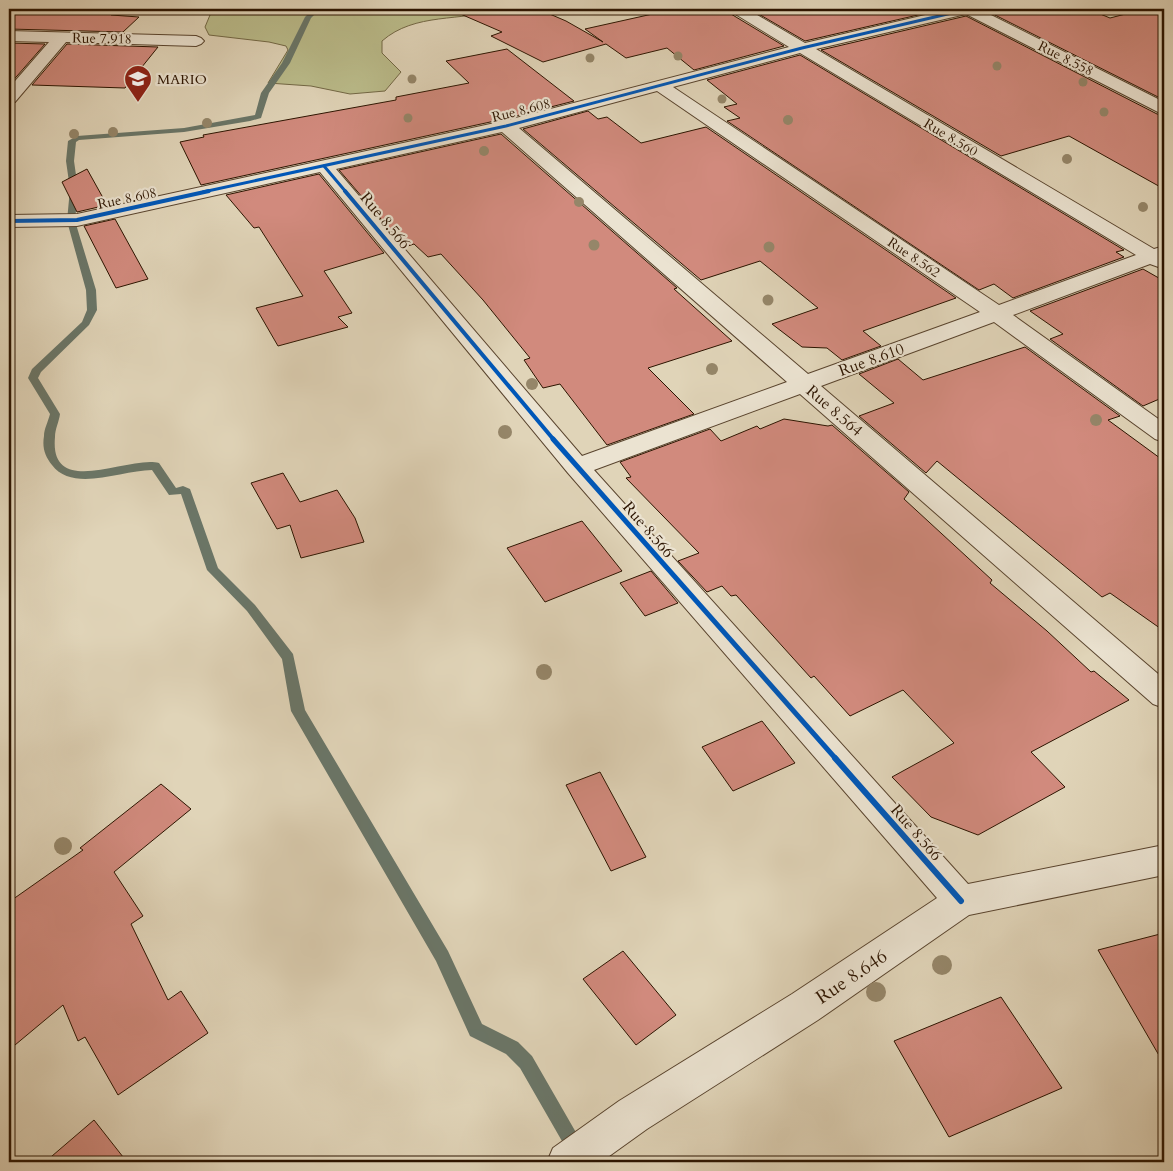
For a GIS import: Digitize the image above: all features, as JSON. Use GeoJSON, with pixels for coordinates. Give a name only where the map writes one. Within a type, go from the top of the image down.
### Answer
{"type":"FeatureCollection","features":[{"type":"Feature","properties":{"kind":"street","name":"Rue 8.560"},"geometry":{"type":"LineString","coordinates":[[737,9],[1160,257]]}},
{"type":"Feature","properties":{"kind":"street","name":"Rue 8.608"},"geometry":{"type":"LineString","coordinates":[[9,221],[69,221],[506,126],[802,48],[968,9]]}},
{"type":"Feature","properties":{"kind":"street","name":"Rue 8.558"},"geometry":{"type":"LineString","coordinates":[[968,9],[1164,108]]}},
{"type":"Feature","properties":{"kind":"street","name":"Rue 7.918"},"geometry":{"type":"LineString","coordinates":[[9,36],[196,40]]}},
{"type":"Feature","properties":{"kind":"street"},"geometry":{"type":"LineString","coordinates":[[9,98],[61,38]]}},
{"type":"Feature","properties":{"kind":"street","name":"Rue 8.562"},"geometry":{"type":"LineString","coordinates":[[660,86],[996,313],[1164,434]]}},
{"type":"Feature","properties":{"kind":"street","name":"Rue 8.564"},"geometry":{"type":"LineString","coordinates":[[506,126],[1164,696]]}},
{"type":"Feature","properties":{"kind":"street","name":"Rue 8.566"},"geometry":{"type":"LineString","coordinates":[[324,166],[577,467],[961,901]]}},
{"type":"Feature","properties":{"kind":"street","name":"Rue 8.610"},"geometry":{"type":"LineString","coordinates":[[577,467],[996,313],[1160,257]]}},
{"type":"Feature","properties":{"kind":"street","name":"Rue 8.646"},"geometry":{"type":"LineString","coordinates":[[567,1162],[633,1115],[805,1007],[961,901],[1164,860]]}},
{"type":"Feature","properties":{"kind":"green space"},"geometry":{"type":"Polygon","coordinates":[[[217,9],[500,9],[424,22],[395,32],[382,41],[382,53],[401,72],[385,91],[350,94],[311,86],[268,83],[288,50],[286,46],[269,42],[209,35],[205,27],[210,15],[217,9]]]}},
{"type":"Feature","properties":{"kind":"building"},"geometry":{"type":"Polygon","coordinates":[[[9,9],[117,9],[111,15],[139,17],[123,32],[9,29],[9,9]]]}},
{"type":"Feature","properties":{"kind":"building"},"geometry":{"type":"Polygon","coordinates":[[[449,9],[538,9],[566,21],[603,42],[585,29],[675,9],[728,9],[731,14],[784,46],[694,70],[667,48],[626,58],[606,44],[543,62],[491,36],[502,32],[449,9]]]}},
{"type":"Feature","properties":{"kind":"building"},"geometry":{"type":"Polygon","coordinates":[[[750,9],[944,9],[805,41],[750,9]]]}},
{"type":"Feature","properties":{"kind":"building"},"geometry":{"type":"Polygon","coordinates":[[[983,9],[1088,9],[1110,18],[1145,9],[1164,9],[1164,100],[983,9]]]}},
{"type":"Feature","properties":{"kind":"building"},"geometry":{"type":"Polygon","coordinates":[[[966,16],[1157,114],[1164,115],[1164,189],[1069,136],[1001,156],[821,50],[966,16]]]}},
{"type":"Feature","properties":{"kind":"building"},"geometry":{"type":"Polygon","coordinates":[[[9,43],[45,44],[10,84],[9,84],[9,43]]]}},
{"type":"Feature","properties":{"kind":"building"},"geometry":{"type":"Polygon","coordinates":[[[67,44],[158,47],[125,88],[32,85],[67,44]]]}},
{"type":"Feature","properties":{"kind":"building"},"geometry":{"type":"Polygon","coordinates":[[[507,49],[574,101],[504,119],[201,185],[180,142],[204,137],[203,135],[396,100],[396,97],[469,83],[446,61],[507,49]]]}},
{"type":"Feature","properties":{"kind":"building"},"geometry":{"type":"Polygon","coordinates":[[[800,55],[1124,250],[1116,252],[1124,257],[1013,298],[994,284],[979,290],[727,121],[740,118],[724,107],[737,104],[707,80],[800,55]]]}},
{"type":"Feature","properties":{"kind":"building"},"geometry":{"type":"Polygon","coordinates":[[[588,111],[598,119],[607,117],[641,143],[706,127],[956,298],[863,331],[881,346],[842,360],[827,348],[802,347],[772,324],[818,308],[760,261],[701,280],[523,129],[588,111]]]}},
{"type":"Feature","properties":{"kind":"building"},"geometry":{"type":"Polygon","coordinates":[[[501,134],[677,288],[674,289],[732,341],[648,368],[694,414],[607,445],[560,384],[543,388],[524,360],[530,358],[483,300],[441,254],[428,257],[414,244],[405,247],[339,170],[501,134]]]}},
{"type":"Feature","properties":{"kind":"building"},"geometry":{"type":"Polygon","coordinates":[[[87,169],[107,205],[77,212],[62,182],[87,169]]]}},
{"type":"Feature","properties":{"kind":"building"},"geometry":{"type":"Polygon","coordinates":[[[319,174],[384,253],[324,271],[352,313],[338,317],[348,327],[278,346],[256,308],[303,296],[259,227],[254,228],[226,195],[319,174]]]}},
{"type":"Feature","properties":{"kind":"building"},"geometry":{"type":"Polygon","coordinates":[[[115,219],[148,279],[116,288],[84,226],[115,219]]]}},
{"type":"Feature","properties":{"kind":"building"},"geometry":{"type":"Polygon","coordinates":[[[1143,269],[1164,281],[1164,397],[1143,406],[1050,339],[1063,334],[1030,311],[1143,269]]]}},
{"type":"Feature","properties":{"kind":"building"},"geometry":{"type":"Polygon","coordinates":[[[1025,347],[1120,416],[1108,420],[1164,461],[1164,631],[1110,593],[1102,597],[937,461],[926,473],[859,416],[894,403],[859,374],[898,359],[923,380],[1025,347]]]}},
{"type":"Feature","properties":{"kind":"building"},"geometry":{"type":"Polygon","coordinates":[[[784,419],[832,425],[909,492],[904,499],[992,580],[990,583],[1047,631],[1091,672],[1094,671],[1129,700],[1031,752],[1065,787],[978,835],[931,817],[892,777],[954,743],[903,690],[850,716],[814,676],[811,678],[736,595],[731,596],[722,586],[707,592],[678,561],[699,553],[626,478],[631,477],[620,462],[710,429],[721,441],[757,426],[760,429],[784,419]]]}},
{"type":"Feature","properties":{"kind":"building"},"geometry":{"type":"Polygon","coordinates":[[[283,473],[300,502],[337,490],[355,518],[364,542],[301,558],[290,525],[277,529],[251,483],[283,473]]]}},
{"type":"Feature","properties":{"kind":"building"},"geometry":{"type":"Polygon","coordinates":[[[582,521],[622,571],[545,602],[507,548],[582,521]]]}},
{"type":"Feature","properties":{"kind":"building"},"geometry":{"type":"Polygon","coordinates":[[[651,571],[678,603],[645,616],[620,583],[651,571]]]}},
{"type":"Feature","properties":{"kind":"building"},"geometry":{"type":"Polygon","coordinates":[[[762,721],[795,763],[733,791],[702,747],[762,721]]]}},
{"type":"Feature","properties":{"kind":"building"},"geometry":{"type":"Polygon","coordinates":[[[600,772],[646,857],[611,871],[566,785],[600,772]]]}},
{"type":"Feature","properties":{"kind":"building"},"geometry":{"type":"Polygon","coordinates":[[[161,784],[191,809],[114,872],[143,916],[131,924],[168,1000],[181,991],[208,1033],[118,1095],[85,1037],[78,1041],[63,1005],[9,1050],[9,902],[83,850],[80,848],[161,784]]]}},
{"type":"Feature","properties":{"kind":"building"},"geometry":{"type":"Polygon","coordinates":[[[1164,933],[1164,1064],[1098,950],[1164,933]]]}},
{"type":"Feature","properties":{"kind":"building"},"geometry":{"type":"Polygon","coordinates":[[[623,951],[676,1015],[636,1045],[583,979],[623,951]]]}},
{"type":"Feature","properties":{"kind":"building"},"geometry":{"type":"Polygon","coordinates":[[[1001,997],[1062,1088],[949,1137],[894,1041],[1001,997]]]}},
{"type":"Feature","properties":{"kind":"building"},"geometry":{"type":"Polygon","coordinates":[[[94,1120],[127,1162],[45,1162],[94,1120]]]}},
{"type":"Feature","properties":{"kind":"waterway"},"geometry":{"type":"LineString","coordinates":[[317,9],[308,17],[286,63],[265,93],[258,116],[184,130],[77,138],[72,141],[70,161],[74,189],[71,221],[91,290],[92,310],[86,323],[36,371],[33,378],[55,414],[49,435],[50,455],[60,468],[68,473],[87,476],[141,466],[155,466],[173,492],[183,490],[186,492],[213,570],[251,608],[288,658],[298,711],[442,956],[476,1030],[512,1048],[526,1062],[584,1162]]}},
{"type":"Feature","properties":{"kind":"cycle path"},"geometry":{"type":"LineString","coordinates":[[9,221],[77,220],[506,126],[802,48],[969,9]]}},
{"type":"Feature","properties":{"kind":"cycle path"},"geometry":{"type":"LineString","coordinates":[[324,166],[577,467],[961,901]]}},
{"type":"Feature","properties":{"kind":"place","name":"MARIO"},"geometry":{"type":"Point","coordinates":[138,103]}}]}
